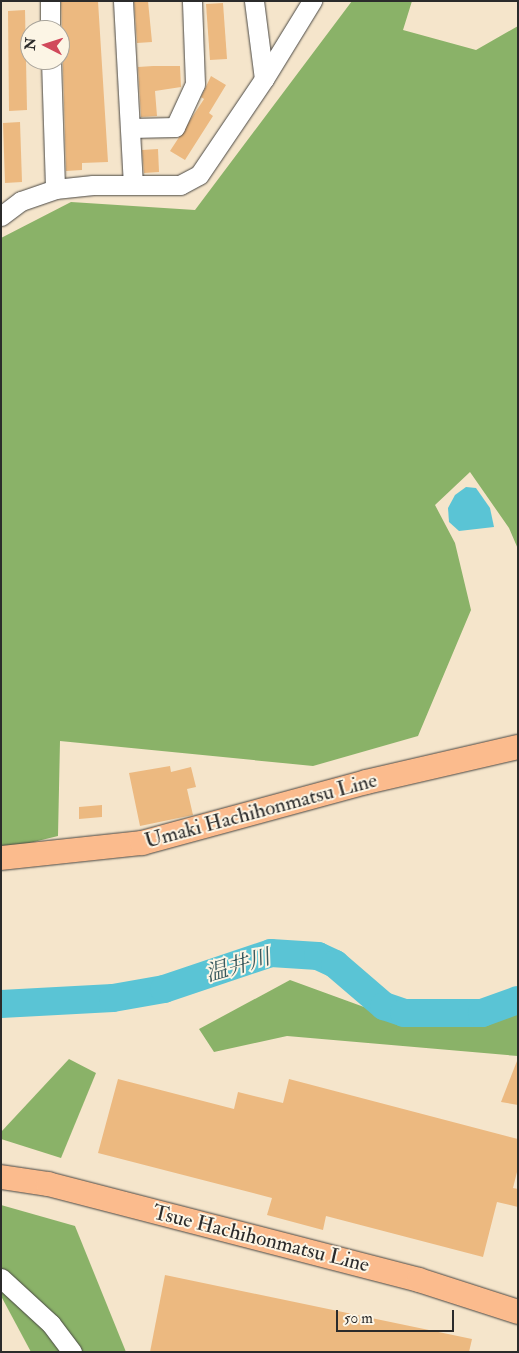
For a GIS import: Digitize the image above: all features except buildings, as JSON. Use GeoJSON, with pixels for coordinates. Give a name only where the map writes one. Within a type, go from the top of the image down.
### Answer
{"type":"FeatureCollection","features":[{"type":"Feature","properties":{"kind":"main road","name":"Umaki Hachihonmatsu Line"},"geometry":{"type":"LineString","coordinates":[[1,858],[142,844],[366,782],[518,747]]}},
{"type":"Feature","properties":{"kind":"main road","name":"Tsue Hachihonmatsu Line"},"geometry":{"type":"LineString","coordinates":[[1,1177],[48,1184],[419,1280],[518,1312]]}},
{"type":"Feature","properties":{"kind":"street"},"geometry":{"type":"LineString","coordinates":[[50,1],[50,20]]}},
{"type":"Feature","properties":{"kind":"street"},"geometry":{"type":"LineString","coordinates":[[123,1],[133,185]]}},
{"type":"Feature","properties":{"kind":"street"},"geometry":{"type":"LineString","coordinates":[[131,128],[175,126],[195,84],[192,1]]}},
{"type":"Feature","properties":{"kind":"street"},"geometry":{"type":"LineString","coordinates":[[254,1],[264,79]]}},
{"type":"Feature","properties":{"kind":"street"},"geometry":{"type":"LineString","coordinates":[[1,216],[21,201],[55,189],[133,185],[180,185],[199,175],[264,79],[312,1]]}},
{"type":"Feature","properties":{"kind":"street"},"geometry":{"type":"LineString","coordinates":[[51,70],[55,189]]}},
{"type":"Feature","properties":{"kind":"street"},"geometry":{"type":"LineString","coordinates":[[1,1278],[51,1324],[72,1352]]}},
{"type":"Feature","properties":{"kind":"green space"},"geometry":{"type":"Polygon","coordinates":[[[352,1],[412,1],[403,30],[476,50],[518,26],[518,549],[509,528],[470,472],[435,505],[455,543],[471,610],[418,736],[313,766],[60,741],[58,836],[1,850],[1,238],[71,202],[195,210],[352,1]]]}},
{"type":"Feature","properties":{"kind":"green space"},"geometry":{"type":"Polygon","coordinates":[[[290,980],[375,1011],[518,1001],[518,1056],[287,1036],[214,1052],[199,1029],[290,980]]]}},
{"type":"Feature","properties":{"kind":"green space"},"geometry":{"type":"Polygon","coordinates":[[[69,1059],[96,1073],[61,1158],[1,1139],[1,1132],[69,1059]]]}},
{"type":"Feature","properties":{"kind":"green space"},"geometry":{"type":"Polygon","coordinates":[[[1,1205],[75,1226],[126,1352],[31,1352],[1,1296],[1,1205]]]}},
{"type":"Feature","properties":{"kind":"water"},"geometry":{"type":"Polygon","coordinates":[[[466,487],[476,488],[490,508],[494,527],[459,531],[449,522],[448,508],[455,495],[466,487]]]}},
{"type":"Feature","properties":{"kind":"waterway","name":"温井川"},"geometry":{"type":"LineString","coordinates":[[1,1004],[113,998],[164,989],[271,953],[318,956],[335,964],[384,1006],[404,1013],[482,1013],[518,1000]]}}]}
